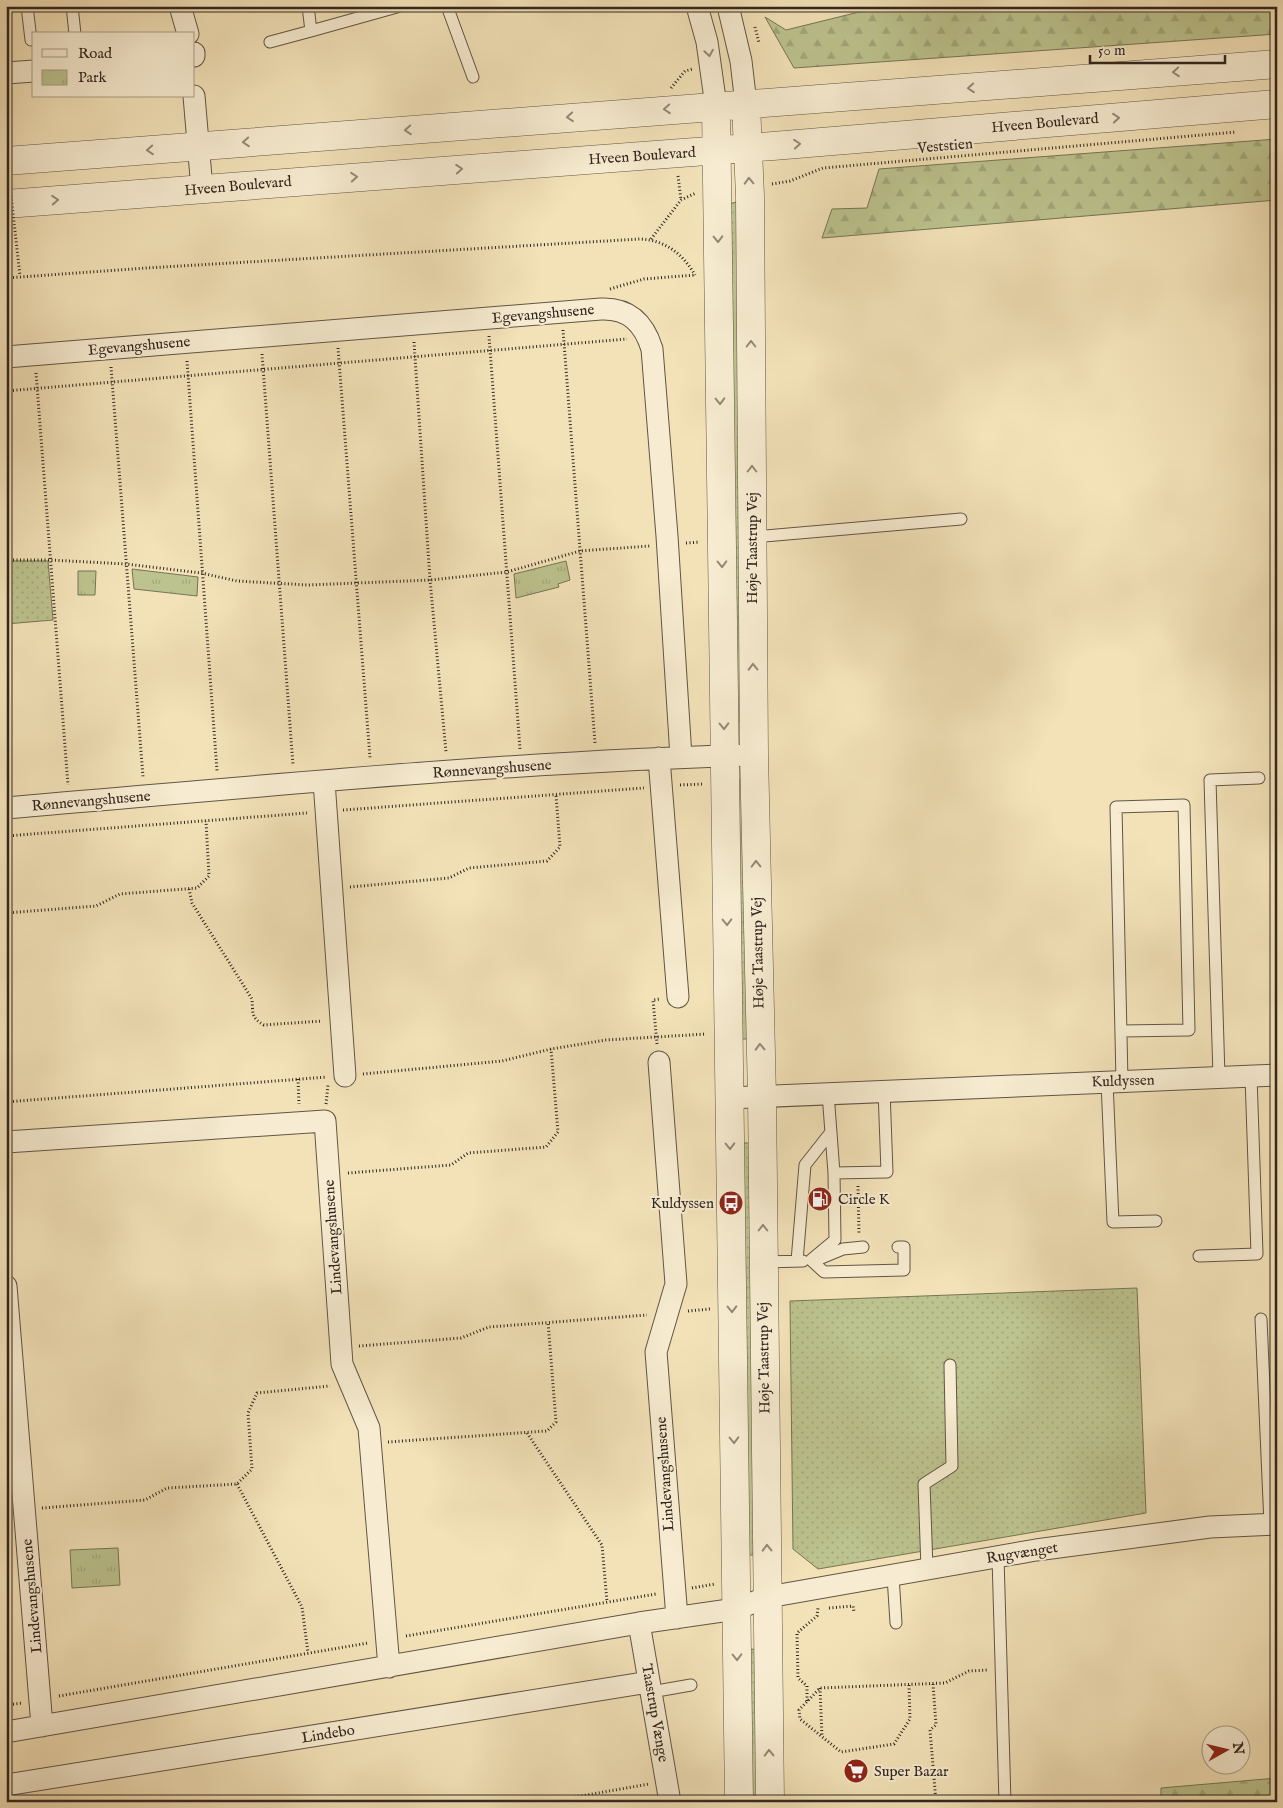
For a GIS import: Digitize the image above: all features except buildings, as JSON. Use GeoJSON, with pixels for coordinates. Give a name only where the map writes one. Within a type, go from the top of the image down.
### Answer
{"type":"FeatureCollection","features":[{"type":"Feature","properties":{"kind":"street"},"geometry":{"type":"LineString","coordinates":[[180,6],[187,32]]}},
{"type":"Feature","properties":{"kind":"street"},"geometry":{"type":"LineString","coordinates":[[697,6],[707,42],[716,106]]}},
{"type":"Feature","properties":{"kind":"street"},"geometry":{"type":"LineString","coordinates":[[728,6],[741,61],[746,104]]}},
{"type":"Feature","properties":{"kind":"street"},"geometry":{"type":"LineString","coordinates":[[6,161],[1277,64]]}},
{"type":"Feature","properties":{"kind":"street"},"geometry":{"type":"LineString","coordinates":[[6,73],[32,70]]}},
{"type":"Feature","properties":{"kind":"street"},"geometry":{"type":"LineString","coordinates":[[194,98],[202,189]]}},
{"type":"Feature","properties":{"kind":"street","name":"Høje Taastrup Vej"},"geometry":{"type":"LineString","coordinates":[[746,104],[750,227],[751,537],[762,1096],[770,1802]]}},
{"type":"Feature","properties":{"kind":"street","name":"Hveen Boulevard"},"geometry":{"type":"LineString","coordinates":[[6,204],[748,148],[1277,104]]}},
{"type":"Feature","properties":{"kind":"street","name":"Høje Taastrup Vej"},"geometry":{"type":"LineString","coordinates":[[716,106],[739,1802]]}},
{"type":"Feature","properties":{"kind":"street","name":"Egevangshusene"},"geometry":{"type":"LineString","coordinates":[[6,357],[614,308],[632,317],[646,332],[652,349],[668,544],[681,757]]}},
{"type":"Feature","properties":{"kind":"street","name":"Rønnevangshusene"},"geometry":{"type":"LineString","coordinates":[[6,808],[448,772],[659,758],[754,755]]}},
{"type":"Feature","properties":{"kind":"street"},"geometry":{"type":"LineString","coordinates":[[659,758],[678,998]]}},
{"type":"Feature","properties":{"kind":"street"},"geometry":{"type":"LineString","coordinates":[[324,781],[342,1020],[337,1076]]}},
{"type":"Feature","properties":{"kind":"street","name":"Lindevangshusene"},"geometry":{"type":"LineString","coordinates":[[659,1062],[676,1284],[656,1352],[677,1618]]}},
{"type":"Feature","properties":{"kind":"street","name":"Kuldyssen"},"geometry":{"type":"LineString","coordinates":[[730,1098],[828,1092],[1277,1075]]}},
{"type":"Feature","properties":{"kind":"street"},"geometry":{"type":"LineString","coordinates":[[6,1142],[325,1120]]}},
{"type":"Feature","properties":{"kind":"street","name":"Lindevangshusene"},"geometry":{"type":"LineString","coordinates":[[325,1120],[342,1364],[369,1428],[390,1667]]}},
{"type":"Feature","properties":{"kind":"street","name":"Lindevangshusene"},"geometry":{"type":"LineString","coordinates":[[6,1286],[42,1726]]}},
{"type":"Feature","properties":{"kind":"street","name":"Rugvænget"},"geometry":{"type":"LineString","coordinates":[[768,1597],[998,1557],[1202,1528],[1274,1524]]}},
{"type":"Feature","properties":{"kind":"street"},"geometry":{"type":"LineString","coordinates":[[6,1732],[639,1623],[736,1609],[768,1597]]}},
{"type":"Feature","properties":{"kind":"street","name":"Taastrup Vænge"},"geometry":{"type":"LineString","coordinates":[[639,1623],[669,1792]]}},
{"type":"Feature","properties":{"kind":"street","name":"Lindebo"},"geometry":{"type":"LineString","coordinates":[[6,1785],[650,1687]]}},
{"type":"Feature","properties":{"kind":"lane"},"geometry":{"type":"LineString","coordinates":[[27,6],[31,40]]}},
{"type":"Feature","properties":{"kind":"lane"},"geometry":{"type":"LineString","coordinates":[[72,6],[75,32]]}},
{"type":"Feature","properties":{"kind":"lane"},"geometry":{"type":"LineString","coordinates":[[308,6],[311,31]]}},
{"type":"Feature","properties":{"kind":"lane"},"geometry":{"type":"LineString","coordinates":[[447,6],[473,77]]}},
{"type":"Feature","properties":{"kind":"lane"},"geometry":{"type":"LineString","coordinates":[[270,42],[397,7]]}},
{"type":"Feature","properties":{"kind":"lane"},"geometry":{"type":"LineString","coordinates":[[751,537],[960,519]]}},
{"type":"Feature","properties":{"kind":"lane"},"geometry":{"type":"LineString","coordinates":[[1219,1077],[1210,780],[1259,778]]}},
{"type":"Feature","properties":{"kind":"lane"},"geometry":{"type":"LineString","coordinates":[[1121,1031],[1189,1030],[1184,805],[1116,807],[1121,1031],[1114,1081],[1113,1222],[1156,1221]]}},
{"type":"Feature","properties":{"kind":"lane"},"geometry":{"type":"LineString","coordinates":[[1199,1256],[1257,1254],[1250,1076]]}},
{"type":"Feature","properties":{"kind":"lane"},"geometry":{"type":"LineString","coordinates":[[834,1174],[886,1172],[884,1090]]}},
{"type":"Feature","properties":{"kind":"lane"},"geometry":{"type":"LineString","coordinates":[[811,1260],[835,1240],[834,1174],[828,1092]]}},
{"type":"Feature","properties":{"kind":"lane"},"geometry":{"type":"LineString","coordinates":[[797,1261],[805,1165],[831,1132]]}},
{"type":"Feature","properties":{"kind":"lane"},"geometry":{"type":"LineString","coordinates":[[763,1262],[818,1260],[843,1249],[861,1244]]}},
{"type":"Feature","properties":{"kind":"lane"},"geometry":{"type":"LineString","coordinates":[[811,1260],[824,1272],[904,1270],[904,1247],[898,1247]]}},
{"type":"Feature","properties":{"kind":"lane"},"geometry":{"type":"LineString","coordinates":[[1261,1320],[1274,1524]]}},
{"type":"Feature","properties":{"kind":"lane"},"geometry":{"type":"LineString","coordinates":[[927,1569],[924,1484],[952,1466],[950,1365]]}},
{"type":"Feature","properties":{"kind":"lane"},"geometry":{"type":"LineString","coordinates":[[998,1557],[1005,1801]]}},
{"type":"Feature","properties":{"kind":"lane"},"geometry":{"type":"LineString","coordinates":[[893,1576],[896,1623]]}},
{"type":"Feature","properties":{"kind":"lane"},"geometry":{"type":"LineString","coordinates":[[650,1687],[691,1685]]}},
{"type":"Feature","properties":{"kind":"path","name":"Veststien"},"geometry":{"type":"LineString","coordinates":[[767,185],[790,181],[823,168],[1237,132]]}},
{"type":"Feature","properties":{"kind":"path"},"geometry":{"type":"LineString","coordinates":[[6,151],[20,276]]}},
{"type":"Feature","properties":{"kind":"path"},"geometry":{"type":"LineString","coordinates":[[651,239],[681,200]]}},
{"type":"Feature","properties":{"kind":"path"},"geometry":{"type":"LineString","coordinates":[[6,278],[146,268],[651,239],[685,258],[695,276],[644,279],[610,289],[601,309]]}},
{"type":"Feature","properties":{"kind":"path"},"geometry":{"type":"LineString","coordinates":[[561,312],[596,762]]}},
{"type":"Feature","properties":{"kind":"path"},"geometry":{"type":"LineString","coordinates":[[487,318],[521,767]]}},
{"type":"Feature","properties":{"kind":"path"},"geometry":{"type":"LineString","coordinates":[[413,324],[430,580],[448,772]]}},
{"type":"Feature","properties":{"kind":"path"},"geometry":{"type":"LineString","coordinates":[[337,330],[371,778]]}},
{"type":"Feature","properties":{"kind":"path"},"geometry":{"type":"LineString","coordinates":[[260,336],[295,783]]}},
{"type":"Feature","properties":{"kind":"path"},"geometry":{"type":"LineString","coordinates":[[6,391],[263,368],[415,358],[630,339]]}},
{"type":"Feature","properties":{"kind":"path"},"geometry":{"type":"LineString","coordinates":[[185,342],[218,790]]}},
{"type":"Feature","properties":{"kind":"path"},"geometry":{"type":"LineString","coordinates":[[110,348],[145,796]]}},
{"type":"Feature","properties":{"kind":"path"},"geometry":{"type":"LineString","coordinates":[[34,355],[69,802]]}},
{"type":"Feature","properties":{"kind":"path"},"geometry":{"type":"LineString","coordinates":[[6,560],[126,564],[201,573],[238,581],[308,584],[356,583],[430,580],[506,572],[580,552],[701,542]]}},
{"type":"Feature","properties":{"kind":"path"},"geometry":{"type":"LineString","coordinates":[[6,836],[707,784]]}},
{"type":"Feature","properties":{"kind":"path"},"geometry":{"type":"LineString","coordinates":[[332,889],[449,878],[469,868],[547,861],[560,847],[556,794]]}},
{"type":"Feature","properties":{"kind":"path"},"geometry":{"type":"LineString","coordinates":[[6,913],[96,906],[120,894],[197,888],[209,876],[206,821]]}},
{"type":"Feature","properties":{"kind":"path"},"geometry":{"type":"LineString","coordinates":[[189,889],[192,903],[252,999],[256,1020],[264,1025],[342,1020]]}},
{"type":"Feature","properties":{"kind":"path"},"geometry":{"type":"LineString","coordinates":[[659,1062],[653,1000],[678,998]]}},
{"type":"Feature","properties":{"kind":"path"},"geometry":{"type":"LineString","coordinates":[[328,1174],[451,1165],[468,1153],[546,1147],[558,1132],[551,1049]]}},
{"type":"Feature","properties":{"kind":"path"},"geometry":{"type":"LineString","coordinates":[[325,1120],[337,1076]]}},
{"type":"Feature","properties":{"kind":"path"},"geometry":{"type":"LineString","coordinates":[[298,1080],[300,1122]]}},
{"type":"Feature","properties":{"kind":"path"},"geometry":{"type":"LineString","coordinates":[[858,1173],[861,1244]]}},
{"type":"Feature","properties":{"kind":"path"},"geometry":{"type":"LineString","coordinates":[[341,1348],[461,1338],[489,1327],[716,1308]]}},
{"type":"Feature","properties":{"kind":"path"},"geometry":{"type":"LineString","coordinates":[[370,1443],[547,1431],[556,1422],[548,1322]]}},
{"type":"Feature","properties":{"kind":"path"},"geometry":{"type":"LineString","coordinates":[[25,1509],[145,1500],[167,1488],[238,1484],[252,1470],[248,1413],[258,1393],[351,1384]]}},
{"type":"Feature","properties":{"kind":"path"},"geometry":{"type":"LineString","coordinates":[[527,1432],[602,1545],[608,1602]]}},
{"type":"Feature","properties":{"kind":"path"},"geometry":{"type":"LineString","coordinates":[[238,1484],[302,1607],[308,1653]]}},
{"type":"Feature","properties":{"kind":"path"},"geometry":{"type":"LineString","coordinates":[[6,1653],[8,1705],[720,1583]]}},
{"type":"Feature","properties":{"kind":"path"},"geometry":{"type":"LineString","coordinates":[[807,1701],[807,1686],[798,1678],[797,1632],[817,1616],[818,1608],[853,1606],[854,1612]]}},
{"type":"Feature","properties":{"kind":"path"},"geometry":{"type":"LineString","coordinates":[[909,1684],[910,1719],[894,1744],[842,1752],[800,1719],[799,1710],[820,1688],[909,1684],[933,1684],[945,1683],[969,1671],[1001,1670]]}},
{"type":"Feature","properties":{"kind":"path"},"geometry":{"type":"LineString","coordinates":[[933,1684],[936,1725],[930,1730],[936,1802]]}},
{"type":"Feature","properties":{"kind":"path"},"geometry":{"type":"LineString","coordinates":[[820,1688],[822,1737]]}},
{"type":"Feature","properties":{"kind":"path"},"geometry":{"type":"LineString","coordinates":[[547,1802],[669,1792]]}},
{"type":"Feature","properties":{"kind":"path"},"geometry":{"type":"LineString","coordinates":[[959,1802],[1005,1801]]}},
{"type":"Feature","properties":{"kind":"green space"},"geometry":{"type":"Polygon","coordinates":[[[935,6],[1277,6],[1277,34],[794,68],[765,17],[786,30],[859,12],[935,6]]]}},
{"type":"Feature","properties":{"kind":"green space"},"geometry":{"type":"Polygon","coordinates":[[[1277,139],[1277,200],[822,238],[832,209],[867,208],[879,169],[1277,139]]]}},
{"type":"Feature","properties":{"kind":"green space"},"geometry":{"type":"Polygon","coordinates":[[[738,202],[745,721],[734,721],[727,204],[738,202]]]}},
{"type":"Feature","properties":{"kind":"green space"},"geometry":{"type":"Polygon","coordinates":[[[6,561],[48,561],[53,620],[6,624],[6,561]]]}},
{"type":"Feature","properties":{"kind":"green space"},"geometry":{"type":"Polygon","coordinates":[[[566,561],[570,580],[558,584],[559,587],[516,598],[514,574],[566,561]]]}},
{"type":"Feature","properties":{"kind":"green space"},"geometry":{"type":"Polygon","coordinates":[[[132,569],[198,577],[197,596],[134,589],[132,569]]]}},
{"type":"Feature","properties":{"kind":"green space"},"geometry":{"type":"Polygon","coordinates":[[[78,571],[96,571],[95,595],[78,595],[78,571]]]}},
{"type":"Feature","properties":{"kind":"green space"},"geometry":{"type":"Polygon","coordinates":[[[735,780],[746,780],[748,1039],[738,1039],[735,780]]]}},
{"type":"Feature","properties":{"kind":"green space"},"geometry":{"type":"Polygon","coordinates":[[[742,1143],[749,1143],[754,1555],[744,1555],[742,1143]]]}},
{"type":"Feature","properties":{"kind":"green space"},"geometry":{"type":"Polygon","coordinates":[[[1137,1288],[1146,1513],[818,1569],[793,1549],[790,1301],[1137,1288]]]}},
{"type":"Feature","properties":{"kind":"green space"},"geometry":{"type":"Polygon","coordinates":[[[118,1548],[120,1585],[72,1588],[70,1550],[118,1548]]]}},
{"type":"Feature","properties":{"kind":"green space"},"geometry":{"type":"Polygon","coordinates":[[[755,1649],[757,1802],[746,1802],[744,1650],[755,1649]]]}},
{"type":"Feature","properties":{"kind":"green space"},"geometry":{"type":"Polygon","coordinates":[[[1277,1778],[1277,1802],[1161,1802],[1161,1788],[1277,1778]]]}},
{"type":"Feature","properties":{"kind":"place","name":"Circle K"},"geometry":{"type":"Point","coordinates":[820,1199]}},
{"type":"Feature","properties":{"kind":"place","name":"Kuldyssen"},"geometry":{"type":"Point","coordinates":[731,1203]}},
{"type":"Feature","properties":{"kind":"place","name":"Super Bazar"},"geometry":{"type":"Point","coordinates":[856,1771]}}]}
